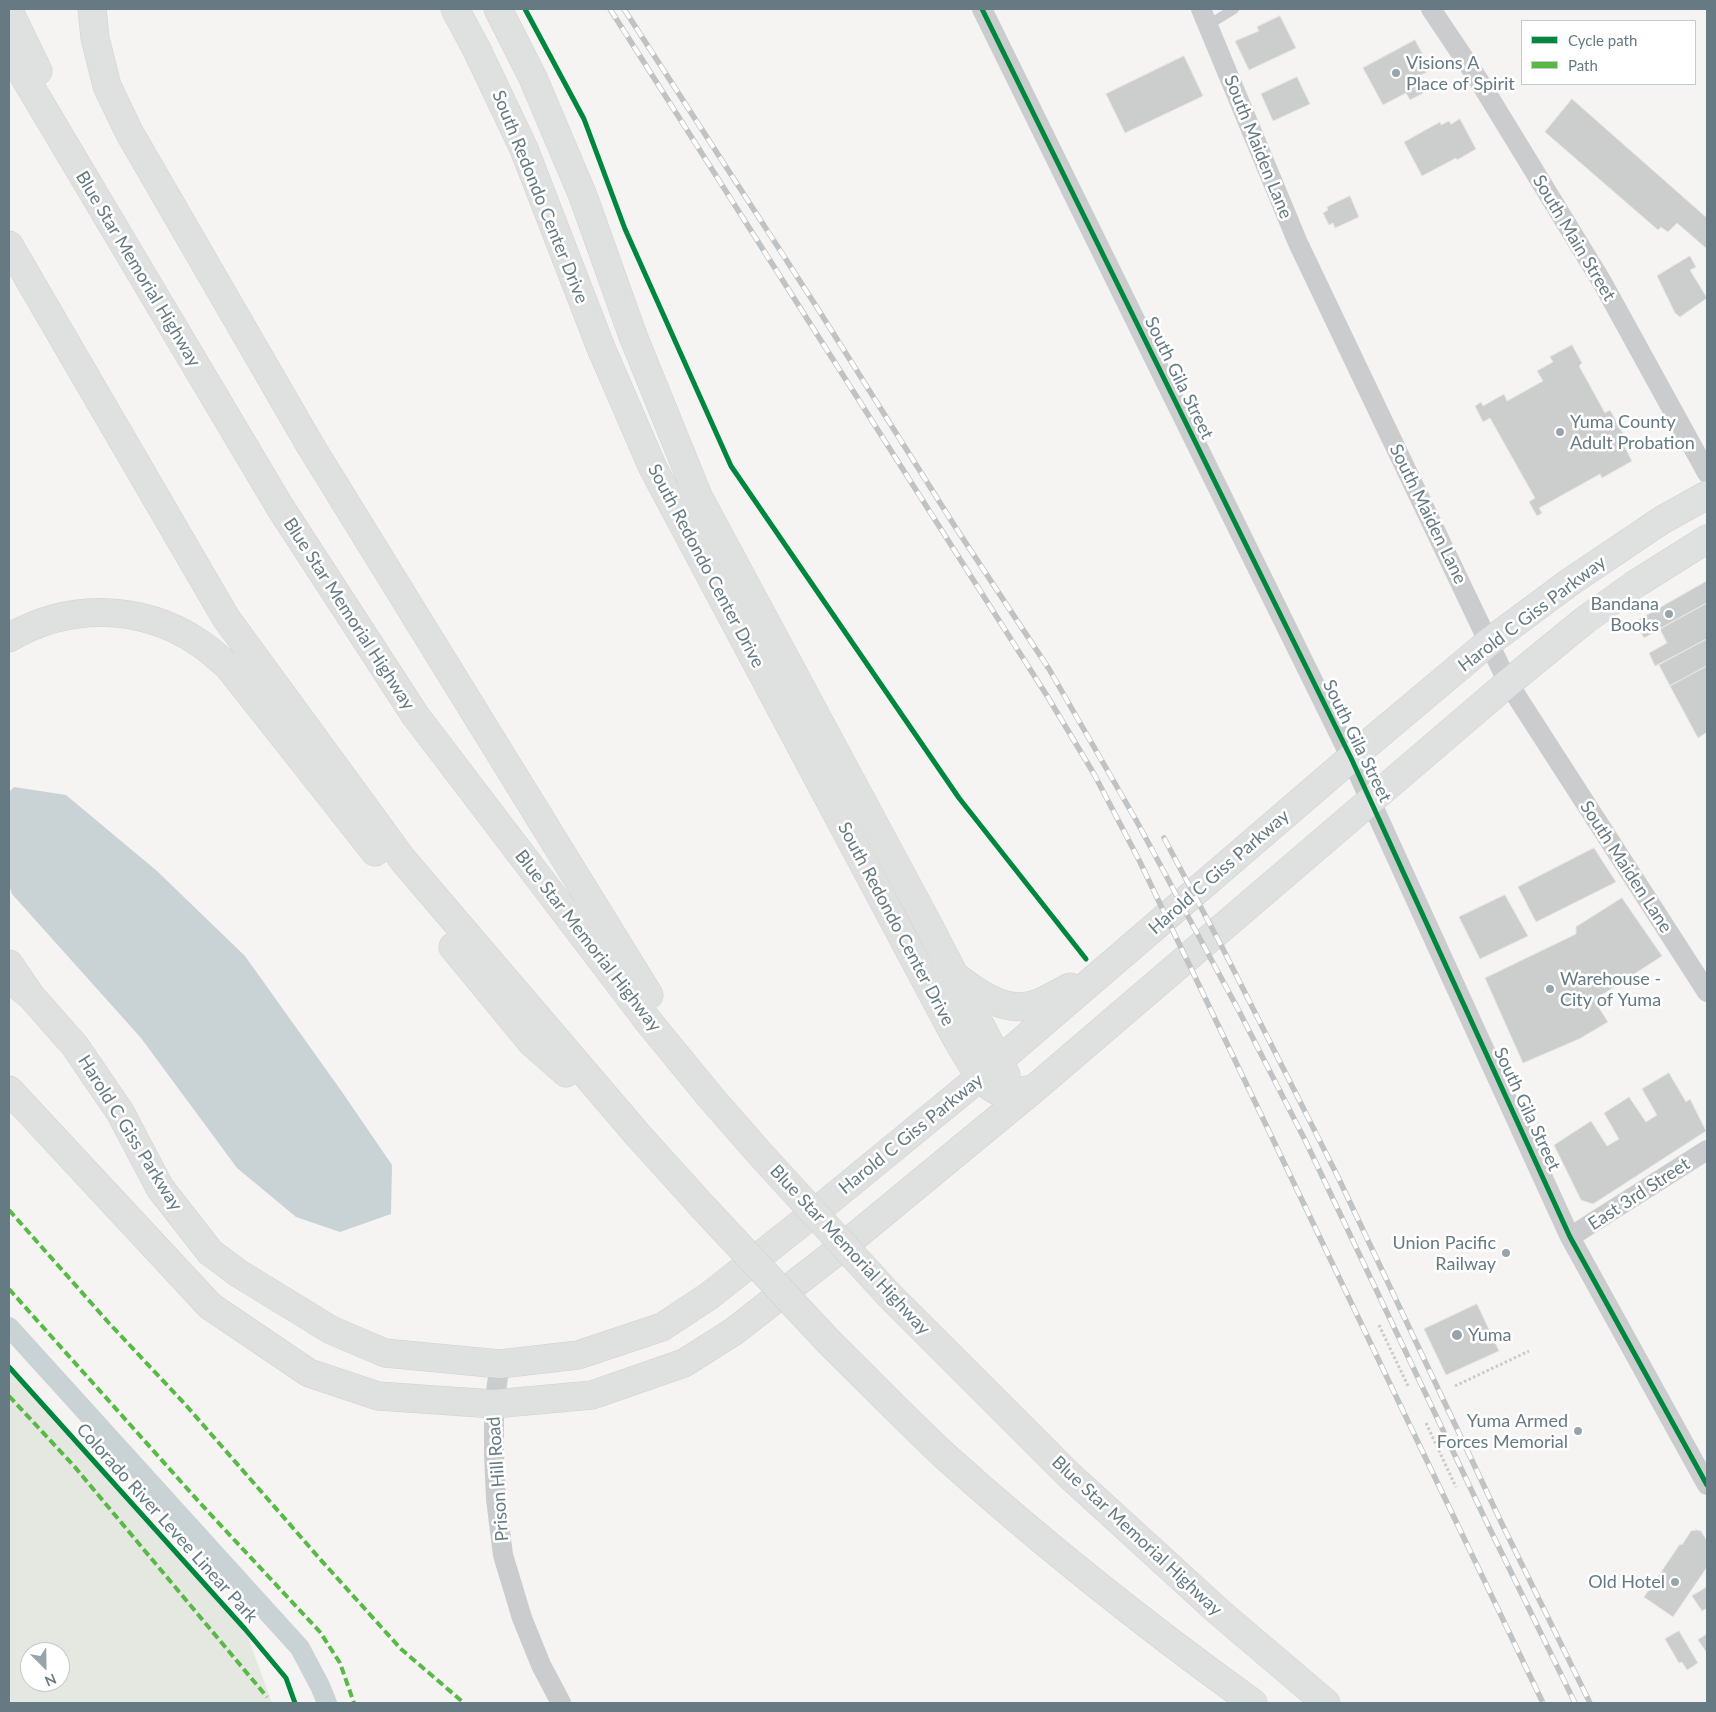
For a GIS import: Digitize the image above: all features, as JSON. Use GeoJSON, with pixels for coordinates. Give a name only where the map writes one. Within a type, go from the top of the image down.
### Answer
{"type":"FeatureCollection","features":[{"type":"Feature","properties":{"kind":"main road"},"geometry":{"type":"LineString","coordinates":[[92,9],[95,38],[107,86],[129,132],[310,445],[712,1099]]}},
{"type":"Feature","properties":{"kind":"main road","name":"South Redondo Center Drive"},"geometry":{"type":"LineString","coordinates":[[455,9],[478,50],[524,149],[601,348],[653,468],[954,1034],[990,1069],[1006,1072],[1008,1092]]}},
{"type":"Feature","properties":{"kind":"main road","name":"South Redondo Center Drive"},"geometry":{"type":"LineString","coordinates":[[498,9],[533,78],[583,196],[633,336],[698,496],[952,972],[990,1069]]}},
{"type":"Feature","properties":{"kind":"main road"},"geometry":{"type":"LineString","coordinates":[[9,11],[126,250]]}},
{"type":"Feature","properties":{"kind":"main road","name":"Blue Star Memorial Highway"},"geometry":{"type":"LineString","coordinates":[[9,51],[280,507],[415,715],[648,1021],[762,1156],[889,1295],[1069,1475],[1219,1612],[1326,1703]]}},
{"type":"Feature","properties":{"kind":"main road"},"geometry":{"type":"LineString","coordinates":[[9,245],[226,618],[403,860],[637,1134],[830,1343],[945,1456],[1018,1520],[1148,1626],[1253,1703]]}},
{"type":"Feature","properties":{"kind":"main road","name":"Harold C Giss Parkway"},"geometry":{"type":"LineString","coordinates":[[9,964],[19,987],[75,1046],[120,1112],[160,1188],[210,1252],[238,1273],[331,1330],[385,1354],[500,1364],[578,1355],[662,1328],[716,1290],[819,1209],[990,1069],[1351,758],[1489,642],[1570,582],[1662,520],[1707,495]]}},
{"type":"Feature","properties":{"kind":"main road","name":"Harold C Giss Parkway"},"geometry":{"type":"LineString","coordinates":[[9,1090],[210,1306],[309,1373],[378,1396],[494,1404],[592,1395],[684,1363],[733,1332],[841,1248],[1035,1088],[1508,683],[1585,620],[1641,581],[1707,539]]}},
{"type":"Feature","properties":{"kind":"main road"},"geometry":{"type":"LineString","coordinates":[[9,638],[26,628],[59,617],[97,612],[138,616],[167,625],[199,642],[228,666],[394,875],[532,1043],[637,1134]]}},
{"type":"Feature","properties":{"kind":"main road"},"geometry":{"type":"LineString","coordinates":[[952,972],[977,994],[1001,1005],[1022,1006],[1037,1004],[1107,968]]}},
{"type":"Feature","properties":{"kind":"main road"},"geometry":{"type":"LineString","coordinates":[[934,1114],[949,1086],[954,1066],[954,1034]]}},
{"type":"Feature","properties":{"kind":"main road"},"geometry":{"type":"LineString","coordinates":[[988,1127],[1004,1103],[1008,1092],[1020,1092],[1035,1088]]}},
{"type":"Feature","properties":{"kind":"street","name":"South Gila Street"},"geometry":{"type":"LineString","coordinates":[[982,9],[1351,758],[1570,1238],[1707,1485]]}},
{"type":"Feature","properties":{"kind":"street","name":"South Main Street"},"geometry":{"type":"LineString","coordinates":[[1431,9],[1478,79],[1602,282],[1707,473]]}},
{"type":"Feature","properties":{"kind":"street","name":"South Maiden Lane"},"geometry":{"type":"LineString","coordinates":[[1204,17],[1298,243],[1508,683],[1707,992]]}},
{"type":"Feature","properties":{"kind":"street","name":"East 3rd Street"},"geometry":{"type":"LineString","coordinates":[[1570,1238],[1707,1150]]}},
{"type":"Feature","properties":{"kind":"street","name":"Prison Hill Road"},"geometry":{"type":"LineString","coordinates":[[500,1364],[494,1404],[496,1499],[503,1555],[522,1618],[541,1666],[561,1703]]}},
{"type":"Feature","properties":{"kind":"lane"},"geometry":{"type":"LineString","coordinates":[[1204,17],[1234,9]]}},
{"type":"Feature","properties":{"kind":"path"},"geometry":{"type":"LineString","coordinates":[[1378,1325],[1409,1388]]}},
{"type":"Feature","properties":{"kind":"path"},"geometry":{"type":"LineString","coordinates":[[1455,1386],[1530,1351]]}},
{"type":"Feature","properties":{"kind":"path"},"geometry":{"type":"LineString","coordinates":[[1426,1423],[1456,1487]]}},
{"type":"Feature","properties":{"kind":"shaded area"},"geometry":{"type":"Polygon","coordinates":[[[14,787],[66,795],[157,871],[245,956],[392,1165],[391,1214],[340,1232],[296,1217],[237,1168],[141,1038],[12,894],[9,885],[9,792],[14,787]]]}},
{"type":"Feature","properties":{"kind":"shaded area"},"geometry":{"type":"Polygon","coordinates":[[[9,1369],[245,1629],[272,1703],[9,1703],[9,1369]]]}},
{"type":"Feature","properties":{"kind":"building"},"geometry":{"type":"Polygon","coordinates":[[[1280,16],[1296,48],[1249,70],[1235,41],[1259,31],[1257,27],[1280,16]]]}},
{"type":"Feature","properties":{"kind":"building","name":"Visions A Place of Spirit"},"geometry":{"type":"Polygon","coordinates":[[[1415,40],[1431,70],[1419,76],[1427,91],[1410,100],[1406,93],[1383,105],[1363,68],[1415,40]]]}},
{"type":"Feature","properties":{"kind":"building"},"geometry":{"type":"Polygon","coordinates":[[[1184,56],[1203,96],[1125,133],[1106,94],[1184,56]]]}},
{"type":"Feature","properties":{"kind":"building"},"geometry":{"type":"Polygon","coordinates":[[[1297,77],[1310,104],[1273,121],[1261,94],[1297,77]]]}},
{"type":"Feature","properties":{"kind":"building"},"geometry":{"type":"Polygon","coordinates":[[[1572,99],[1707,218],[1707,249],[1677,223],[1668,232],[1661,227],[1658,230],[1545,132],[1572,99]]]}},
{"type":"Feature","properties":{"kind":"building"},"geometry":{"type":"Polygon","coordinates":[[[1460,119],[1476,149],[1422,176],[1404,142],[1440,122],[1441,125],[1449,121],[1451,124],[1460,119]]]}},
{"type":"Feature","properties":{"kind":"building"},"geometry":{"type":"Polygon","coordinates":[[[1350,196],[1359,217],[1335,228],[1333,223],[1329,225],[1323,213],[1328,210],[1327,207],[1350,196]]]}},
{"type":"Feature","properties":{"kind":"building"},"geometry":{"type":"Polygon","coordinates":[[[1690,256],[1696,267],[1690,270],[1707,298],[1680,317],[1675,313],[1657,276],[1690,256]]]}},
{"type":"Feature","properties":{"kind":"building","name":"Yuma County Adult Probation"},"geometry":{"type":"Polygon","coordinates":[[[1572,345],[1582,363],[1579,366],[1605,413],[1610,410],[1627,441],[1623,444],[1632,461],[1602,478],[1600,474],[1539,508],[1542,513],[1537,516],[1529,502],[1535,498],[1490,418],[1483,422],[1475,406],[1481,402],[1483,406],[1504,394],[1507,401],[1543,381],[1537,371],[1553,362],[1550,357],[1572,345]]]}},
{"type":"Feature","properties":{"kind":"building","name":"Bandana Books"},"geometry":{"type":"Polygon","coordinates":[[[1707,581],[1707,603],[1644,638],[1635,622],[1707,581]]]}},
{"type":"Feature","properties":{"kind":"building"},"geometry":{"type":"Polygon","coordinates":[[[1707,603],[1707,639],[1655,666],[1649,653],[1667,643],[1660,629],[1707,603]]]}},
{"type":"Feature","properties":{"kind":"building"},"geometry":{"type":"Polygon","coordinates":[[[1707,639],[1707,666],[1670,686],[1659,665],[1707,639]]]}},
{"type":"Feature","properties":{"kind":"building"},"geometry":{"type":"Polygon","coordinates":[[[1707,666],[1707,732],[1698,738],[1670,686],[1707,666]]]}},
{"type":"Feature","properties":{"kind":"building"},"geometry":{"type":"Polygon","coordinates":[[[1594,848],[1616,882],[1536,922],[1518,887],[1594,848]]]}},
{"type":"Feature","properties":{"kind":"building"},"geometry":{"type":"Polygon","coordinates":[[[1505,895],[1528,936],[1480,959],[1459,917],[1505,895]]]}},
{"type":"Feature","properties":{"kind":"building","name":"Warehouse - City of Yuma"},"geometry":{"type":"Polygon","coordinates":[[[1622,898],[1662,956],[1594,1000],[1608,1022],[1579,1039],[1523,1063],[1485,978],[1576,934],[1576,927],[1622,898]]]}},
{"type":"Feature","properties":{"kind":"building"},"geometry":{"type":"Polygon","coordinates":[[[1669,1073],[1686,1102],[1690,1099],[1706,1131],[1593,1204],[1581,1200],[1554,1145],[1591,1121],[1607,1146],[1619,1139],[1604,1113],[1629,1097],[1646,1122],[1657,1115],[1642,1089],[1669,1073]]]}},
{"type":"Feature","properties":{"kind":"building","name":"Yuma"},"geometry":{"type":"Polygon","coordinates":[[[1477,1304],[1499,1351],[1446,1375],[1424,1329],[1477,1304]]]}},
{"type":"Feature","properties":{"kind":"building","name":"Old Hotel"},"geometry":{"type":"Polygon","coordinates":[[[1691,1531],[1701,1531],[1707,1541],[1707,1567],[1673,1617],[1644,1597],[1680,1544],[1682,1545],[1691,1531]]]}},
{"type":"Feature","properties":{"kind":"building"},"geometry":{"type":"Polygon","coordinates":[[[1707,1587],[1707,1608],[1702,1611],[1692,1596],[1707,1587]]]}},
{"type":"Feature","properties":{"kind":"building"},"geometry":{"type":"Polygon","coordinates":[[[1679,1631],[1698,1663],[1687,1670],[1682,1662],[1679,1663],[1665,1639],[1679,1631]]]}},
{"type":"Feature","properties":{"kind":"building"},"geometry":{"type":"Polygon","coordinates":[[[1707,1634],[1707,1653],[1698,1640],[1707,1634]]]}},
{"type":"Feature","properties":{"kind":"waterway"},"geometry":{"type":"LineString","coordinates":[[9,1327],[300,1648],[327,1703]]}},
{"type":"Feature","properties":{"kind":"railway"},"geometry":{"type":"LineString","coordinates":[[610,9],[1049,699],[1094,774],[1139,860],[1543,1703]]}},
{"type":"Feature","properties":{"kind":"railway"},"geometry":{"type":"LineString","coordinates":[[624,9],[818,309],[954,525],[1049,669],[1136,820],[1239,1011],[1305,1140],[1575,1703]]}},
{"type":"Feature","properties":{"kind":"railway"},"geometry":{"type":"LineString","coordinates":[[1164,838],[1222,947],[1338,1177],[1502,1524],[1590,1703]]}},
{"type":"Feature","properties":{"kind":"marked path"},"geometry":{"type":"LineString","coordinates":[[9,1210],[108,1322],[184,1403],[401,1649],[464,1703]]}},
{"type":"Feature","properties":{"kind":"marked path"},"geometry":{"type":"LineString","coordinates":[[9,1289],[200,1503],[320,1632],[340,1663],[354,1703]]}},
{"type":"Feature","properties":{"kind":"marked path"},"geometry":{"type":"LineString","coordinates":[[9,1396],[74,1466],[267,1697]]}},
{"type":"Feature","properties":{"kind":"cycle path"},"geometry":{"type":"LineString","coordinates":[[525,9],[584,119],[625,229],[731,466],[959,798],[1086,959]]}},
{"type":"Feature","properties":{"kind":"cycle path"},"geometry":{"type":"LineString","coordinates":[[982,9],[1351,758],[1570,1237],[1707,1485]]}},
{"type":"Feature","properties":{"kind":"cycle path","name":"Colorado River Levee Linear Park"},"geometry":{"type":"LineString","coordinates":[[9,1367],[245,1629],[286,1678],[295,1703]]}},
{"type":"Feature","properties":{"kind":"place","name":"Visions A Place of Spirit"},"geometry":{"type":"Point","coordinates":[1396,73]}},
{"type":"Feature","properties":{"kind":"place","name":"Yuma County Adult Probation"},"geometry":{"type":"Point","coordinates":[1560,432]}},
{"type":"Feature","properties":{"kind":"place","name":"Bandana Books"},"geometry":{"type":"Point","coordinates":[1669,614]}},
{"type":"Feature","properties":{"kind":"place","name":"Warehouse - City of Yuma"},"geometry":{"type":"Point","coordinates":[1550,989]}},
{"type":"Feature","properties":{"kind":"place","name":"Union Pacific Railway"},"geometry":{"type":"Point","coordinates":[1506,1253]}},
{"type":"Feature","properties":{"kind":"place","name":"Yuma"},"geometry":{"type":"Point","coordinates":[1457,1335]}},
{"type":"Feature","properties":{"kind":"place","name":"Yuma Armed Forces Memorial"},"geometry":{"type":"Point","coordinates":[1578,1431]}},
{"type":"Feature","properties":{"kind":"place","name":"Old Hotel"},"geometry":{"type":"Point","coordinates":[1675,1582]}}]}
